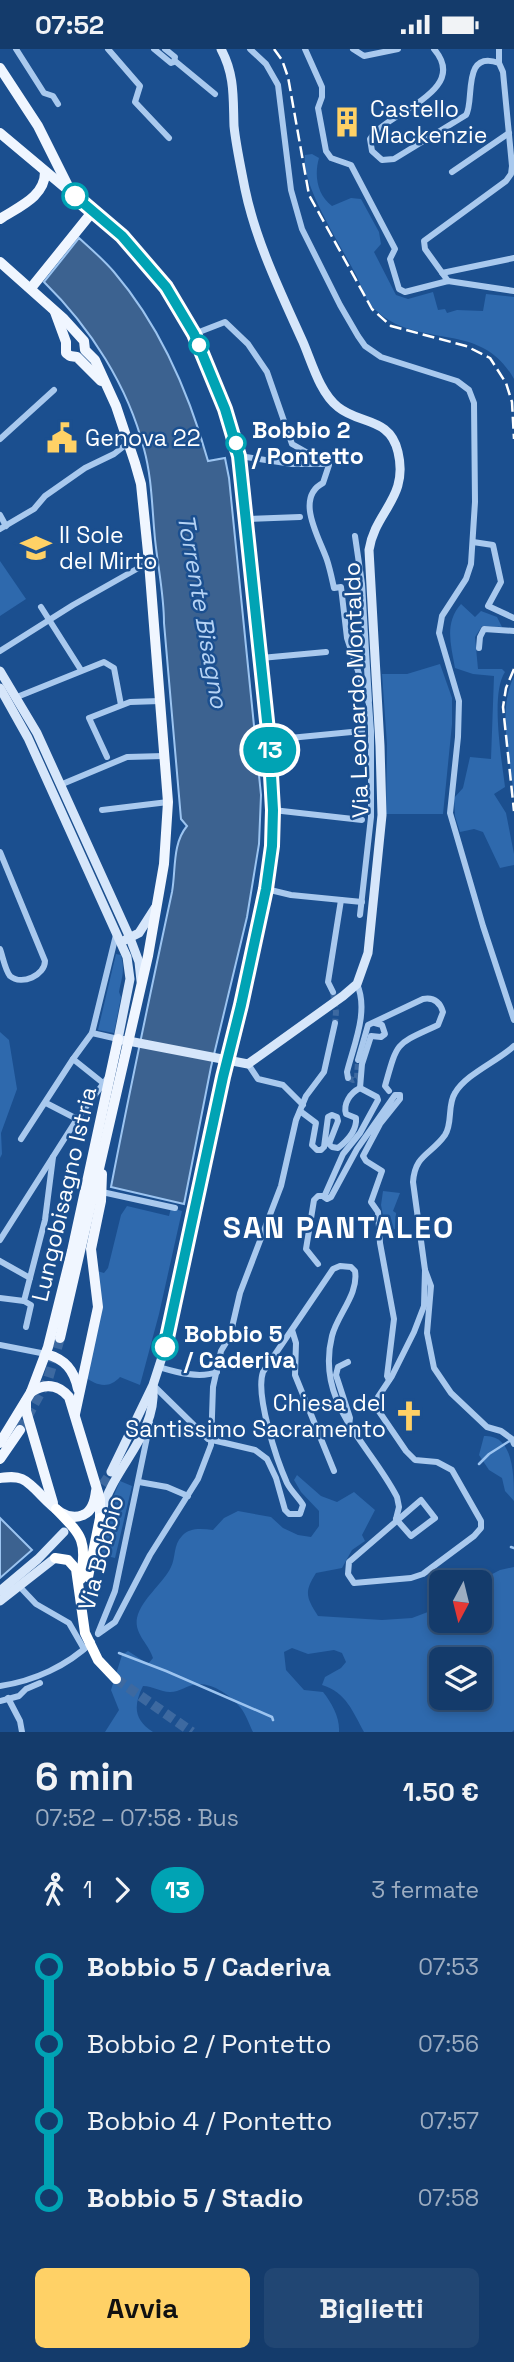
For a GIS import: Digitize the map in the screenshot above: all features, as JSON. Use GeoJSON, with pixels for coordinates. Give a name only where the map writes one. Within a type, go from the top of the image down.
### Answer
{"type":"FeatureCollection","features":[{"type":"Feature","properties":{"kind":"highway"},"geometry":{"type":"LineString","coordinates":[[55,1508],[78,1531],[83,1543],[79,1595]]}},
{"type":"Feature","properties":{"kind":"highway"},"geometry":{"type":"LineString","coordinates":[[81,1607],[100,1518]]}},
{"type":"Feature","properties":{"kind":"highway"},"geometry":{"type":"LineString","coordinates":[[55,1558],[68,1560],[74,1565],[78,1573],[85,1633],[98,1660],[116,1679]]}},
{"type":"Feature","properties":{"kind":"main road","name":"Via Leonardo Montaldo"},"geometry":{"type":"LineString","coordinates":[[221,49],[229,63],[232,78],[234,127],[247,197],[267,258],[288,309],[332,401],[345,412],[387,430],[394,438],[399,453],[397,494],[374,530],[369,550],[382,815],[368,953],[356,984]]}},
{"type":"Feature","properties":{"kind":"main road","name":"Via Bobbio"},"geometry":{"type":"LineString","coordinates":[[0,68],[44,139],[73,195],[122,236],[154,271],[186,318],[225,409],[239,456],[269,740],[273,810],[272,846],[266,889],[159,1367],[123,1451],[111,1472]]}},
{"type":"Feature","properties":{"kind":"main road"},"geometry":{"type":"LineString","coordinates":[[0,133],[73,195]]}},
{"type":"Feature","properties":{"kind":"main road"},"geometry":{"type":"LineString","coordinates":[[23,151],[37,151],[43,145],[44,139]]}},
{"type":"Feature","properties":{"kind":"main road"},"geometry":{"type":"LineString","coordinates":[[0,219],[39,192],[44,185],[45,172]]}},
{"type":"Feature","properties":{"kind":"main road"},"geometry":{"type":"LineString","coordinates":[[31,288],[93,211]]}},
{"type":"Feature","properties":{"kind":"main road"},"geometry":{"type":"LineString","coordinates":[[0,262],[31,288],[70,325],[85,343],[81,354],[70,356],[66,353],[66,342],[54,310]]}},
{"type":"Feature","properties":{"kind":"main road"},"geometry":{"type":"LineString","coordinates":[[66,342],[72,337],[79,337]]}},
{"type":"Feature","properties":{"kind":"main road","name":"Lungobisagno Istria"},"geometry":{"type":"LineString","coordinates":[[60,1338],[98,1195],[99,1171],[126,1041],[148,955],[164,864],[168,802],[141,485],[116,406],[104,384],[81,354]]}},
{"type":"Feature","properties":{"kind":"main road"},"geometry":{"type":"LineString","coordinates":[[0,671],[37,733],[125,941],[139,962],[141,983]]}},
{"type":"Feature","properties":{"kind":"main road"},"geometry":{"type":"LineString","coordinates":[[0,688],[28,738],[116,933],[125,941]]}},
{"type":"Feature","properties":{"kind":"main road"},"geometry":{"type":"LineString","coordinates":[[125,941],[139,933],[157,905]]}},
{"type":"Feature","properties":{"kind":"main road","name":"Lungobisagno Istria"},"geometry":{"type":"LineString","coordinates":[[0,1443],[28,1396],[46,1354],[101,1119],[107,1079],[126,1041],[130,979],[125,941]]}},
{"type":"Feature","properties":{"kind":"main road"},"geometry":{"type":"LineString","coordinates":[[126,1041],[248,1065],[356,984]]}},
{"type":"Feature","properties":{"kind":"main road"},"geometry":{"type":"LineString","coordinates":[[75,1414],[98,1307],[92,1249],[98,1195]]}},
{"type":"Feature","properties":{"kind":"main road"},"geometry":{"type":"LineString","coordinates":[[46,1354],[66,1363],[76,1380],[79,1394]]}},
{"type":"Feature","properties":{"kind":"main road"},"geometry":{"type":"LineString","coordinates":[[100,1518],[107,1496],[134,1452],[152,1411],[153,1385]]}},
{"type":"Feature","properties":{"kind":"main road"},"geometry":{"type":"LineString","coordinates":[[55,1508],[26,1411],[28,1396],[44,1386],[59,1388],[69,1397],[100,1499],[100,1518]]}},
{"type":"Feature","properties":{"kind":"main road"},"geometry":{"type":"LineString","coordinates":[[0,1459],[20,1430]]}},
{"type":"Feature","properties":{"kind":"main road"},"geometry":{"type":"LineString","coordinates":[[0,1478],[14,1476],[25,1480],[55,1508],[71,1516],[86,1514],[92,1507],[95,1483]]}},
{"type":"Feature","properties":{"kind":"main road"},"geometry":{"type":"LineString","coordinates":[[0,1591],[38,1559],[64,1532]]}},
{"type":"Feature","properties":{"kind":"main road"},"geometry":{"type":"LineString","coordinates":[[0,1601],[55,1558]]}},
{"type":"Feature","properties":{"kind":"street"},"geometry":{"type":"LineString","coordinates":[[16,49],[44,93],[52,96],[58,104]]}},
{"type":"Feature","properties":{"kind":"street"},"geometry":{"type":"LineString","coordinates":[[108,49],[140,86],[135,101],[169,138]]}},
{"type":"Feature","properties":{"kind":"street"},"geometry":{"type":"LineString","coordinates":[[155,49],[171,63],[175,61]]}},
{"type":"Feature","properties":{"kind":"street"},"geometry":{"type":"LineString","coordinates":[[165,49],[215,95]]}},
{"type":"Feature","properties":{"kind":"street"},"geometry":{"type":"LineString","coordinates":[[250,49],[266,64],[278,85],[291,190],[302,229],[358,336],[365,346],[377,355],[457,381],[472,395],[475,460],[469,573],[445,608],[439,626],[441,645],[459,701],[450,813],[482,926],[514,1020]]}},
{"type":"Feature","properties":{"kind":"street"},"geometry":{"type":"LineString","coordinates":[[305,49],[321,87],[322,97],[318,107],[326,151],[331,158],[351,165],[395,249],[390,259],[399,289],[405,292],[447,281],[514,291]]}},
{"type":"Feature","properties":{"kind":"street"},"geometry":{"type":"LineString","coordinates":[[353,49],[364,56],[398,49]]}},
{"type":"Feature","properties":{"kind":"street"},"geometry":{"type":"LineString","coordinates":[[435,49],[443,67],[440,82],[426,97],[373,134],[370,139],[374,155],[382,160],[394,159],[466,115],[470,109],[469,85],[475,66],[489,59],[499,62]]}},
{"type":"Feature","properties":{"kind":"street"},"geometry":{"type":"LineString","coordinates":[[447,281],[423,245],[424,241],[509,178],[512,166],[499,49]]}},
{"type":"Feature","properties":{"kind":"street"},"geometry":{"type":"LineString","coordinates":[[452,171],[509,134]]}},
{"type":"Feature","properties":{"kind":"street"},"geometry":{"type":"LineString","coordinates":[[442,273],[514,258]]}},
{"type":"Feature","properties":{"kind":"street"},"geometry":{"type":"LineString","coordinates":[[194,334],[225,322],[248,344],[267,372],[292,444],[329,467],[323,483],[316,487],[311,499],[311,523],[327,560],[334,588],[341,587],[347,638],[369,704]]}},
{"type":"Feature","properties":{"kind":"street"},"geometry":{"type":"LineString","coordinates":[[0,439],[54,390]]}},
{"type":"Feature","properties":{"kind":"street"},"geometry":{"type":"LineString","coordinates":[[0,515],[3,527],[34,509],[45,496],[128,443]]}},
{"type":"Feature","properties":{"kind":"street"},"geometry":{"type":"LineString","coordinates":[[239,456],[292,464],[327,464]]}},
{"type":"Feature","properties":{"kind":"street"},"geometry":{"type":"LineString","coordinates":[[247,519],[300,517]]}},
{"type":"Feature","properties":{"kind":"street"},"geometry":{"type":"LineString","coordinates":[[355,536],[362,584],[372,731],[370,817],[360,915]]}},
{"type":"Feature","properties":{"kind":"street"},"geometry":{"type":"LineString","coordinates":[[472,542],[493,545],[501,582],[488,606],[514,618]]}},
{"type":"Feature","properties":{"kind":"street"},"geometry":{"type":"LineString","coordinates":[[0,651],[149,562]]}},
{"type":"Feature","properties":{"kind":"street"},"geometry":{"type":"LineString","coordinates":[[106,586],[110,595]]}},
{"type":"Feature","properties":{"kind":"street"},"geometry":{"type":"LineString","coordinates":[[41,607],[81,670]]}},
{"type":"Feature","properties":{"kind":"street"},"geometry":{"type":"LineString","coordinates":[[479,648],[484,629],[514,631]]}},
{"type":"Feature","properties":{"kind":"street"},"geometry":{"type":"LineString","coordinates":[[261,657],[326,652]]}},
{"type":"Feature","properties":{"kind":"street"},"geometry":{"type":"LineString","coordinates":[[17,697],[104,662],[114,667],[121,705]]}},
{"type":"Feature","properties":{"kind":"street"},"geometry":{"type":"LineString","coordinates":[[107,757],[89,718],[130,702],[160,701]]}},
{"type":"Feature","properties":{"kind":"street"},"geometry":{"type":"LineString","coordinates":[[269,740],[362,731]]}},
{"type":"Feature","properties":{"kind":"street"},"geometry":{"type":"LineString","coordinates":[[60,785],[127,757],[164,756]]}},
{"type":"Feature","properties":{"kind":"street"},"geometry":{"type":"LineString","coordinates":[[102,810],[168,802]]}},
{"type":"Feature","properties":{"kind":"street"},"geometry":{"type":"LineString","coordinates":[[273,810],[362,820]]}},
{"type":"Feature","properties":{"kind":"street"},"geometry":{"type":"LineString","coordinates":[[0,852],[45,961],[45,967],[42,972],[18,980],[8,972],[0,949]]}},
{"type":"Feature","properties":{"kind":"street"},"geometry":{"type":"LineString","coordinates":[[266,889],[291,895],[362,902]]}},
{"type":"Feature","properties":{"kind":"street"},"geometry":{"type":"LineString","coordinates":[[333,992],[328,982],[341,900]]}},
{"type":"Feature","properties":{"kind":"street"},"geometry":{"type":"LineString","coordinates":[[22,1139],[92,1033],[113,955],[116,933]]}},
{"type":"Feature","properties":{"kind":"street"},"geometry":{"type":"LineString","coordinates":[[113,955],[125,941]]}},
{"type":"Feature","properties":{"kind":"street"},"geometry":{"type":"LineString","coordinates":[[348,1078],[361,1014],[362,996],[356,984]]}},
{"type":"Feature","properties":{"kind":"street"},"geometry":{"type":"LineString","coordinates":[[358,1060],[366,1027],[428,998],[439,1003],[443,1012],[438,1025],[405,1040],[395,1050],[385,1086],[389,1091]]}},
{"type":"Feature","properties":{"kind":"street"},"geometry":{"type":"LineString","coordinates":[[98,1634],[115,1622],[141,1569],[198,1479],[212,1440],[213,1387],[221,1351],[230,1336],[240,1293],[281,1186],[296,1120],[312,1086],[324,1072],[335,1023]]}},
{"type":"Feature","properties":{"kind":"street"},"geometry":{"type":"LineString","coordinates":[[248,1065],[258,1079],[283,1085],[316,1123],[312,1146],[317,1150],[325,1146],[328,1117],[337,1117],[330,1144],[338,1148],[347,1140],[356,1125],[356,1118],[345,1111],[348,1100],[360,1088],[362,1064],[371,1036],[381,1037],[385,1034],[382,1025],[375,1023]]}},
{"type":"Feature","properties":{"kind":"street"},"geometry":{"type":"LineString","coordinates":[[92,1033],[126,1041]]}},
{"type":"Feature","properties":{"kind":"street"},"geometry":{"type":"LineString","coordinates":[[397,1519],[411,1536],[435,1518],[421,1500],[397,1519],[349,1562],[348,1574],[354,1583],[411,1578],[423,1574],[474,1536],[482,1523],[452,1470],[437,1462],[415,1459],[406,1451],[377,1410],[377,1399],[414,1332],[425,1299],[425,1270],[414,1204],[414,1169],[418,1161],[447,1132],[451,1101],[459,1087],[514,1046]]}},
{"type":"Feature","properties":{"kind":"street"},"geometry":{"type":"LineString","coordinates":[[0,1240],[53,1155],[107,1079],[73,1059]]}},
{"type":"Feature","properties":{"kind":"street"},"geometry":{"type":"LineString","coordinates":[[324,1196],[343,1154],[360,1133],[378,1100],[360,1088]]}},
{"type":"Feature","properties":{"kind":"street"},"geometry":{"type":"LineString","coordinates":[[318,1264],[306,1249],[314,1200],[317,1196],[324,1196],[325,1199],[331,1197],[357,1149],[398,1094],[400,1099],[380,1124],[363,1154],[363,1159],[382,1170],[370,1202],[378,1212],[380,1243],[394,1319],[387,1375],[389,1380]]}},
{"type":"Feature","properties":{"kind":"street"},"geometry":{"type":"LineString","coordinates":[[46,1103],[77,1119]]}},
{"type":"Feature","properties":{"kind":"street"},"geometry":{"type":"LineString","coordinates":[[85,1108],[101,1119]]}},
{"type":"Feature","properties":{"kind":"street"},"geometry":{"type":"LineString","coordinates":[[24,1301],[45,1220],[53,1155]]}},
{"type":"Feature","properties":{"kind":"street"},"geometry":{"type":"LineString","coordinates":[[98,1195],[175,1208]]}},
{"type":"Feature","properties":{"kind":"street"},"geometry":{"type":"LineString","coordinates":[[0,1261],[30,1278]]}},
{"type":"Feature","properties":{"kind":"street"},"geometry":{"type":"LineString","coordinates":[[153,1385],[212,1440],[248,1448],[261,1454],[270,1463],[285,1510],[293,1515],[302,1511],[301,1502],[288,1485],[261,1402],[263,1372],[333,1269],[343,1265],[353,1269],[356,1275],[355,1284],[334,1328],[329,1353],[331,1383],[339,1408],[397,1497],[400,1507],[397,1519]]}},
{"type":"Feature","properties":{"kind":"street"},"geometry":{"type":"LineString","coordinates":[[425,1270],[431,1286],[427,1333],[434,1368],[452,1393],[487,1427],[501,1431],[512,1439],[514,1444]]}},
{"type":"Feature","properties":{"kind":"street"},"geometry":{"type":"LineString","coordinates":[[0,1298],[24,1301],[31,1305],[26,1327]]}},
{"type":"Feature","properties":{"kind":"street"},"geometry":{"type":"LineString","coordinates":[[292,1330],[296,1343],[295,1375],[334,1471]]}},
{"type":"Feature","properties":{"kind":"street"},"geometry":{"type":"LineString","coordinates":[[0,1345],[46,1354]]}},
{"type":"Feature","properties":{"kind":"street"},"geometry":{"type":"LineString","coordinates":[[348,1362],[338,1367],[336,1375],[350,1419],[349,1425]]}},
{"type":"Feature","properties":{"kind":"street"},"geometry":{"type":"LineString","coordinates":[[159,1367],[185,1373],[209,1375],[216,1372]]}},
{"type":"Feature","properties":{"kind":"street","name":"Via Bobbio"},"geometry":{"type":"LineString","coordinates":[[0,1686],[27,1681],[54,1669],[84,1649],[98,1634],[115,1591],[152,1411]]}},
{"type":"Feature","properties":{"kind":"street"},"geometry":{"type":"LineString","coordinates":[[139,1482],[167,1487],[188,1496]]}},
{"type":"Feature","properties":{"kind":"street"},"geometry":{"type":"LineString","coordinates":[[20,1587],[36,1604],[69,1623],[84,1649]]}},
{"type":"Feature","properties":{"kind":"street"},"geometry":{"type":"LineString","coordinates":[[0,1702],[20,1696],[26,1689],[40,1683]]}},
{"type":"Feature","properties":{"kind":"street"},"geometry":{"type":"LineString","coordinates":[[8,1698],[20,1721],[22,1732]]}},
{"type":"Feature","properties":{"kind":"shaded area"},"geometry":{"type":"Polygon","coordinates":[[[312,154],[319,158],[317,171],[320,190],[332,206],[351,198],[361,199],[379,232],[381,244],[374,252],[396,295],[408,299],[433,292],[438,310],[445,309],[447,313],[457,310],[483,311],[486,294],[514,297],[514,379],[501,361],[487,350],[454,338],[401,326],[384,317],[370,304],[309,183],[305,155],[312,154]]]}},
{"type":"Feature","properties":{"kind":"shaded area"},"geometry":{"type":"Polygon","coordinates":[[[0,561],[26,599],[0,616],[0,561]]]}},
{"type":"Feature","properties":{"kind":"shaded area"},"geometry":{"type":"Polygon","coordinates":[[[461,604],[475,617],[481,611],[497,617],[502,627],[482,626],[475,637],[478,669],[502,669],[505,672],[498,696],[498,711],[505,787],[494,794],[506,813],[514,865],[500,868],[483,832],[474,829],[460,832],[455,816],[454,798],[463,788],[470,757],[491,759],[494,676],[473,674],[455,668],[451,627],[452,619],[461,604]]]}},
{"type":"Feature","properties":{"kind":"shaded area"},"geometry":{"type":"Polygon","coordinates":[[[440,664],[452,698],[443,814],[386,814],[387,744],[382,674],[407,674],[440,664]]]}},
{"type":"Feature","properties":{"kind":"shaded area"},"geometry":{"type":"Polygon","coordinates":[[[514,677],[514,795],[505,719],[509,690],[514,677]]]}},
{"type":"Feature","properties":{"kind":"shaded area"},"geometry":{"type":"Polygon","coordinates":[[[116,954],[121,955],[123,970],[114,1033],[98,1030],[116,954]]]}},
{"type":"Feature","properties":{"kind":"shaded area"},"geometry":{"type":"Polygon","coordinates":[[[0,1032],[9,1040],[17,1089],[1,1133],[0,1158],[0,1032]]]}},
{"type":"Feature","properties":{"kind":"shaded area"},"geometry":{"type":"Polygon","coordinates":[[[383,1191],[400,1193],[393,1211],[396,1213],[395,1229],[386,1231],[381,1205],[383,1191]]]}},
{"type":"Feature","properties":{"kind":"shaded area"},"geometry":{"type":"Polygon","coordinates":[[[127,1206],[169,1216],[171,1208],[182,1211],[140,1385],[120,1377],[103,1385],[85,1377],[97,1327],[97,1271],[104,1273],[108,1268],[121,1215],[127,1206]]]}},
{"type":"Feature","properties":{"kind":"shaded area"},"geometry":{"type":"Polygon","coordinates":[[[484,1436],[494,1437],[507,1449],[514,1480],[514,1501],[505,1491],[502,1478],[489,1470],[479,1455],[484,1436]]]}},
{"type":"Feature","properties":{"kind":"shaded area"},"geometry":{"type":"Polygon","coordinates":[[[297,1475],[321,1496],[337,1502],[354,1492],[375,1510],[362,1535],[365,1541],[352,1550],[342,1568],[316,1573],[312,1580],[308,1595],[318,1616],[382,1620],[412,1618],[429,1612],[429,1633],[492,1633],[492,1574],[514,1567],[512,1732],[364,1732],[343,1698],[322,1685],[325,1677],[346,1662],[342,1653],[334,1650],[308,1654],[292,1648],[284,1652],[286,1670],[304,1690],[323,1692],[335,1711],[339,1732],[253,1732],[242,1710],[231,1698],[215,1688],[197,1684],[170,1692],[143,1686],[137,1712],[142,1723],[153,1732],[105,1732],[119,1710],[111,1690],[122,1655],[128,1651],[148,1664],[153,1658],[138,1629],[137,1618],[143,1604],[171,1567],[179,1540],[192,1530],[213,1530],[224,1518],[238,1511],[271,1517],[283,1528],[311,1537],[319,1526],[319,1511],[294,1480],[297,1475]]]}},
{"type":"Feature","properties":{"kind":"shaded area"},"geometry":{"type":"Polygon","coordinates":[[[120,1481],[132,1486],[115,1558],[99,1554],[108,1509],[120,1481]]]}},
{"type":"Feature","properties":{"kind":"water","name":"Torrente Bisagno"},"geometry":{"type":"Polygon","coordinates":[[[79,238],[114,272],[146,315],[172,362],[208,461],[225,458],[229,478],[261,795],[259,844],[247,917],[211,1067],[184,1204],[111,1187],[172,892],[177,849],[187,826],[181,819],[163,602],[147,460],[128,403],[105,359],[77,318],[44,282],[79,238]]]}},
{"type":"Feature","properties":{"kind":"water"},"geometry":{"type":"Polygon","coordinates":[[[0,1518],[32,1550],[0,1578],[0,1518]]]}},
{"type":"Feature","properties":{"kind":"waterway"},"geometry":{"type":"LineString","coordinates":[[479,1464],[511,1440]]}},
{"type":"Feature","properties":{"kind":"waterway"},"geometry":{"type":"LineString","coordinates":[[119,1653],[272,1717],[273,1720]]}},
{"type":"Feature","properties":{"kind":"tunnel"},"geometry":{"type":"LineString","coordinates":[[333,992],[335,1023]]}},
{"type":"Feature","properties":{"kind":"tunnel"},"geometry":{"type":"LineString","coordinates":[[348,1078],[357,1078],[358,1060]]}},
{"type":"Feature","properties":{"kind":"tunnel"},"geometry":{"type":"LineString","coordinates":[[20,1430],[48,1379],[60,1338]]}},
{"type":"Feature","properties":{"kind":"tunnel"},"geometry":{"type":"LineString","coordinates":[[95,1496],[111,1472]]}},
{"type":"Feature","properties":{"kind":"tunnel"},"geometry":{"type":"LineString","coordinates":[[116,1679],[192,1732]]}},
{"type":"Feature","properties":{"kind":"railway"},"geometry":{"type":"LineString","coordinates":[[274,49],[282,60],[288,77],[309,195],[372,309],[391,326],[466,346],[490,358],[506,383],[512,402],[514,439]]}},
{"type":"Feature","properties":{"kind":"railway"},"geometry":{"type":"LineString","coordinates":[[514,669],[506,688],[503,707],[514,811]]}},
{"type":"Feature","properties":{"kind":"bus line","name":"13"},"geometry":{"type":"LineString","coordinates":[[75,196],[122,236],[166,287],[194,334],[225,409],[239,456],[269,740],[273,810],[272,846],[266,889],[165,1347]]}},
{"type":"Feature","properties":{"kind":"place","name":"Castello Mackenzie"},"geometry":{"type":"Point","coordinates":[347,122]}},
{"type":"Feature","properties":{"kind":"place","name":"Genova 22"},"geometry":{"type":"Point","coordinates":[62,438]}},
{"type":"Feature","properties":{"kind":"place","name":"Bobbio 2 / Pontetto"},"geometry":{"type":"Point","coordinates":[236,443]}},
{"type":"Feature","properties":{"kind":"place","name":"Il Sole del Mirto"},"geometry":{"type":"Point","coordinates":[36,548]}},
{"type":"Feature","properties":{"kind":"place","name":"Bobbio 5 / Caderiva"},"geometry":{"type":"Point","coordinates":[165,1347]}},
{"type":"Feature","properties":{"kind":"place","name":"Chiesa del Santissimo Sacramento"},"geometry":{"type":"Point","coordinates":[409,1416]}},
{"type":"Feature","properties":{"kind":"district","name":"SAN PANTALEO"},"geometry":{"type":"Point","coordinates":[339,1227]}}]}
